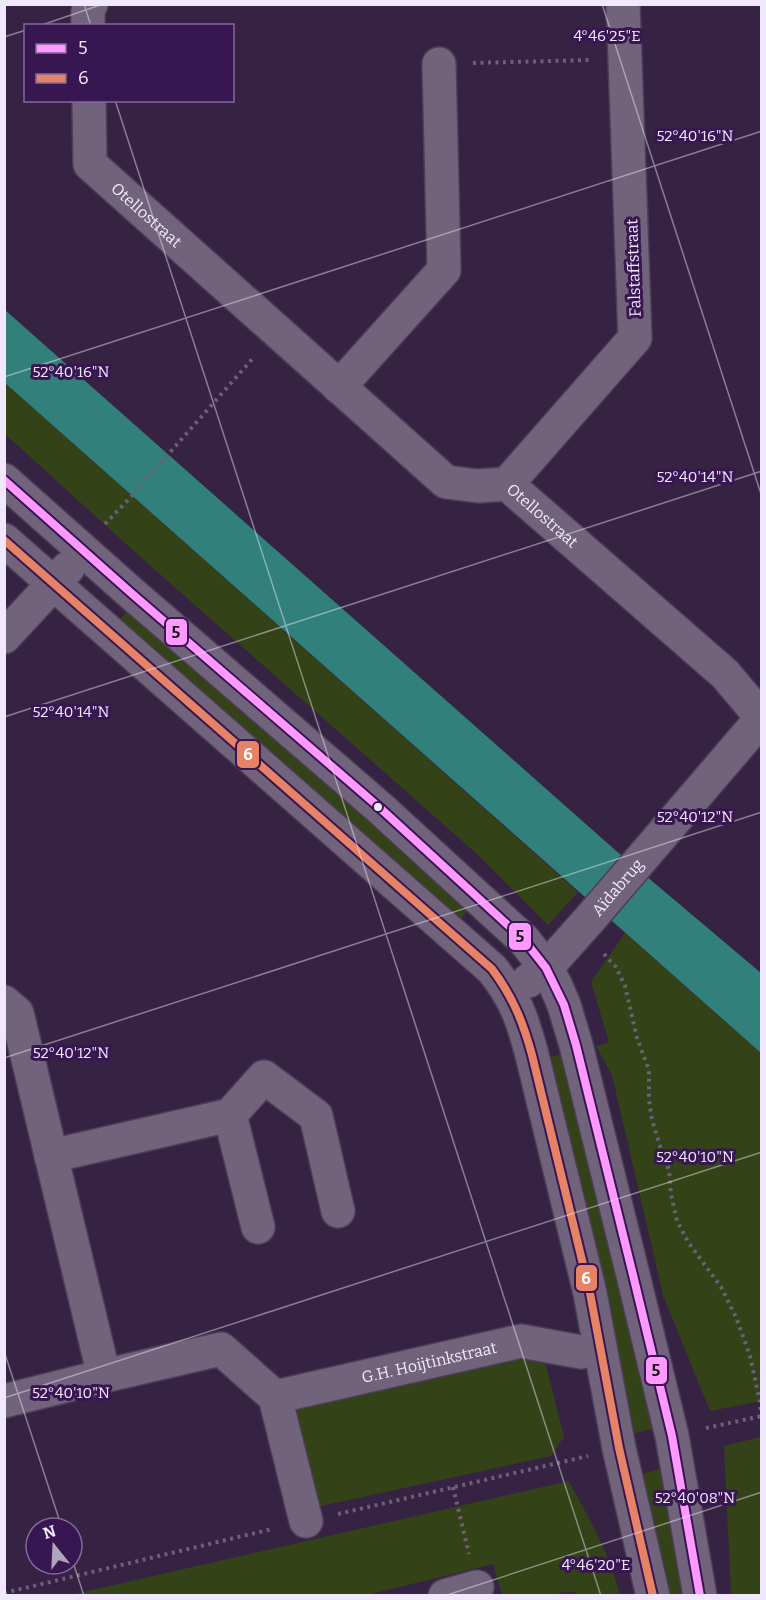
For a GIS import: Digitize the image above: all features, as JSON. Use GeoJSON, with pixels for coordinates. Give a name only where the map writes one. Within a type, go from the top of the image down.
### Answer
{"type":"FeatureCollection","features":[{"type":"Feature","properties":{"kind":"street"},"geometry":{"type":"LineString","coordinates":[[88,24],[88,11],[91,4]]}},
{"type":"Feature","properties":{"kind":"street","name":"Falstaffstraat"},"geometry":{"type":"LineString","coordinates":[[507,484],[635,338],[623,4]]}},
{"type":"Feature","properties":{"kind":"street"},"geometry":{"type":"LineString","coordinates":[[339,387],[444,270],[439,64]]}},
{"type":"Feature","properties":{"kind":"street","name":"Otellostraat"},"geometry":{"type":"LineString","coordinates":[[89,102],[90,164],[446,482],[478,486],[507,484],[725,674],[762,718]]}},
{"type":"Feature","properties":{"kind":"street"},"geometry":{"type":"LineString","coordinates":[[4,480],[380,808],[524,940],[546,968],[564,1005],[576,1045],[633,1275],[672,1436],[700,1596]]}},
{"type":"Feature","properties":{"kind":"street"},"geometry":{"type":"LineString","coordinates":[[4,540],[492,969],[511,994],[523,1023],[532,1055],[590,1293],[619,1448],[653,1596]]}},
{"type":"Feature","properties":{"kind":"street"},"geometry":{"type":"LineString","coordinates":[[4,637],[84,551]]}},
{"type":"Feature","properties":{"kind":"street","name":"Aïdabrug"},"geometry":{"type":"LineString","coordinates":[[511,994],[546,968],[762,718]]}},
{"type":"Feature","properties":{"kind":"street"},"geometry":{"type":"LineString","coordinates":[[4,1002],[17,1013],[104,1376]]}},
{"type":"Feature","properties":{"kind":"street"},"geometry":{"type":"LineString","coordinates":[[51,1156],[230,1116],[264,1077],[316,1116],[338,1211]]}},
{"type":"Feature","properties":{"kind":"street"},"geometry":{"type":"LineString","coordinates":[[230,1116],[258,1227]]}},
{"type":"Feature","properties":{"kind":"street","name":"G.H. Hoijtinkstraat"},"geometry":{"type":"LineString","coordinates":[[275,1397],[521,1341],[581,1352]]}},
{"type":"Feature","properties":{"kind":"street"},"geometry":{"type":"LineString","coordinates":[[4,1401],[221,1349],[275,1397],[306,1521]]}},
{"type":"Feature","properties":{"kind":"street"},"geometry":{"type":"LineString","coordinates":[[445,1596],[477,1587]]}},
{"type":"Feature","properties":{"kind":"path"},"geometry":{"type":"LineString","coordinates":[[439,64],[625,60]]}},
{"type":"Feature","properties":{"kind":"path"},"geometry":{"type":"LineString","coordinates":[[128,500],[276,331]]}},
{"type":"Feature","properties":{"kind":"path"},"geometry":{"type":"LineString","coordinates":[[585,924],[616,967],[625,986],[637,1038],[649,1070],[650,1110],[669,1170],[677,1221],[688,1242],[721,1287],[736,1317],[750,1356],[761,1417],[699,1430]]}},
{"type":"Feature","properties":{"kind":"path"},"geometry":{"type":"LineString","coordinates":[[453,1487],[477,1587]]}},
{"type":"Feature","properties":{"kind":"shaded area"},"geometry":{"type":"Polygon","coordinates":[[[5,310],[614,849],[761,973],[761,1053],[5,383],[5,310]]]}},
{"type":"Feature","properties":{"kind":"shaded area"},"geometry":{"type":"Polygon","coordinates":[[[5,383],[578,892],[548,925],[477,854],[136,553],[5,434],[5,383]]]}},
{"type":"Feature","properties":{"kind":"shaded area"},"geometry":{"type":"Polygon","coordinates":[[[131,606],[473,905],[457,923],[116,624],[131,606]]]}},
{"type":"Feature","properties":{"kind":"shaded area"},"geometry":{"type":"Polygon","coordinates":[[[625,933],[761,1053],[761,1401],[710,1411],[663,1295],[612,1075],[596,1046],[609,1042],[591,982],[625,933]]]}},
{"type":"Feature","properties":{"kind":"shaded area"},"geometry":{"type":"Polygon","coordinates":[[[566,1053],[656,1428],[625,1436],[542,1059],[566,1053]]]}},
{"type":"Feature","properties":{"kind":"shaded area"},"geometry":{"type":"Polygon","coordinates":[[[542,1349],[564,1437],[551,1456],[312,1508],[286,1407],[542,1349]]]}},
{"type":"Feature","properties":{"kind":"shaded area"},"geometry":{"type":"Polygon","coordinates":[[[761,1437],[761,1595],[731,1595],[724,1446],[761,1437]]]}},
{"type":"Feature","properties":{"kind":"shaded area"},"geometry":{"type":"Polygon","coordinates":[[[663,1468],[686,1595],[661,1595],[632,1477],[663,1468]]]}},
{"type":"Feature","properties":{"kind":"shaded area"},"geometry":{"type":"Polygon","coordinates":[[[569,1481],[605,1551],[620,1595],[580,1595],[565,1592],[550,1595],[502,1595],[493,1564],[367,1595],[66,1596],[569,1481]]]}},
{"type":"Feature","properties":{"kind":"transit line","name":"5"},"geometry":{"type":"LineString","coordinates":[[4,480],[380,808],[524,940],[546,968],[564,1005],[576,1045],[633,1275],[672,1436],[700,1596]]}},
{"type":"Feature","properties":{"kind":"transit line","name":"6"},"geometry":{"type":"LineString","coordinates":[[4,540],[492,969],[506,990],[521,1021],[532,1055],[590,1293],[619,1448],[653,1596]]}}]}
